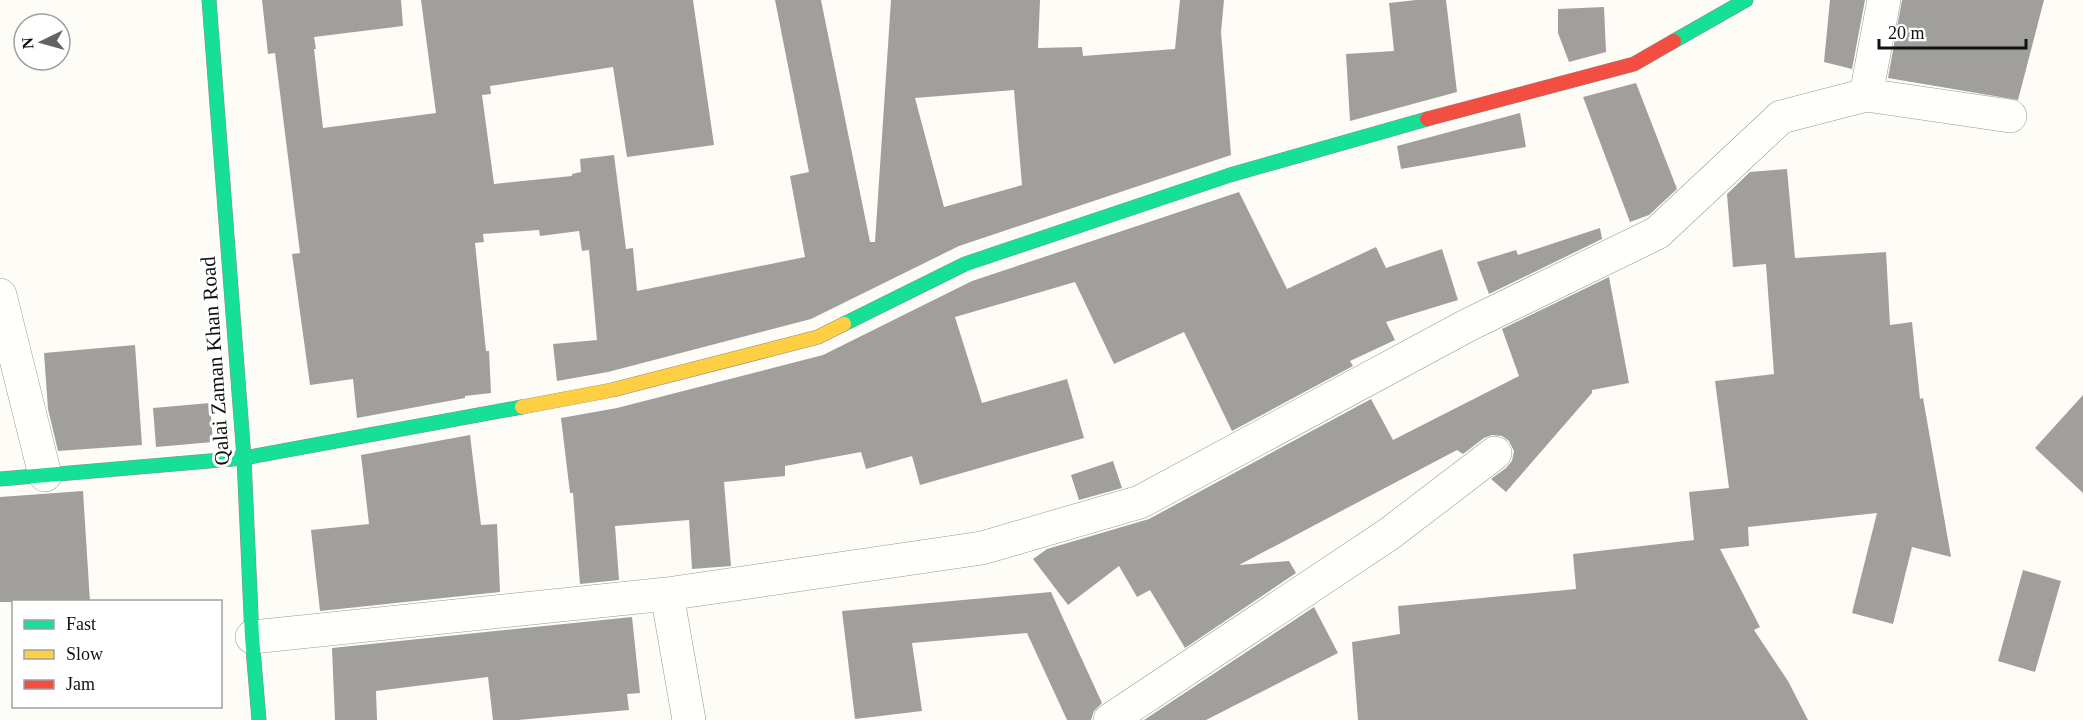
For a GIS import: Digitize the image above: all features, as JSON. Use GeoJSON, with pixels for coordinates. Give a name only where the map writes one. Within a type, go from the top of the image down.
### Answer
{"type":"FeatureCollection","features":[{"type":"Feature","properties":{"kind":"street","name":"Qalai Zaman Khan Road"},"geometry":{"type":"LineString","coordinates":[[209,0],[244,458],[252,637],[260,720]]}},
{"type":"Feature","properties":{"kind":"street"},"geometry":{"type":"LineString","coordinates":[[0,479],[244,458],[612,390],[818,336],[965,264],[1197,186],[1392,128],[1634,64],[1746,0]]}},
{"type":"Feature","properties":{"kind":"street"},"geometry":{"type":"LineString","coordinates":[[1866,95],[1884,0]]}},
{"type":"Feature","properties":{"kind":"street"},"geometry":{"type":"LineString","coordinates":[[252,637],[668,594],[982,548],[1140,502],[1468,325],[1657,232],[1781,117],[1866,95],[2010,116]]}},
{"type":"Feature","properties":{"kind":"street"},"geometry":{"type":"LineString","coordinates":[[0,295],[45,475]]}},
{"type":"Feature","properties":{"kind":"street"},"geometry":{"type":"LineString","coordinates":[[1110,720],[1389,534],[1495,453]]}},
{"type":"Feature","properties":{"kind":"street"},"geometry":{"type":"LineString","coordinates":[[668,594],[690,720]]}},
{"type":"Feature","properties":{"kind":"building"},"geometry":{"type":"Polygon","coordinates":[[[262,0],[401,0],[403,26],[314,37],[323,128],[436,113],[421,0],[693,0],[714,145],[627,157],[613,67],[490,86],[491,94],[482,95],[494,184],[572,176],[572,174],[581,172],[580,159],[614,155],[626,249],[633,248],[637,291],[805,257],[790,176],[809,172],[775,0],[821,0],[870,242],[875,242],[891,0],[1040,0],[1038,48],[1082,47],[1083,56],[1175,49],[1180,0],[1224,0],[1221,32],[1231,155],[959,246],[811,319],[608,372],[557,381],[553,344],[597,340],[589,250],[582,251],[579,231],[540,236],[539,230],[483,234],[484,242],[475,243],[486,351],[489,351],[491,393],[465,396],[465,398],[357,418],[353,379],[310,385],[292,254],[300,253],[275,53],[268,54],[262,0]],[[1014,90],[915,98],[944,207],[1022,185],[1014,90]]]}},
{"type":"Feature","properties":{"kind":"building"},"geometry":{"type":"Polygon","coordinates":[[[1446,0],[1457,92],[1350,121],[1346,54],[1394,51],[1389,3],[1446,0]]]}},
{"type":"Feature","properties":{"kind":"building"},"geometry":{"type":"Polygon","coordinates":[[[1830,0],[1865,0],[1852,69],[1824,62],[1830,0]]]}},
{"type":"Feature","properties":{"kind":"building"},"geometry":{"type":"Polygon","coordinates":[[[1902,0],[2044,0],[2018,100],[1888,78],[1902,0]]]}},
{"type":"Feature","properties":{"kind":"building"},"geometry":{"type":"Polygon","coordinates":[[[1604,7],[1606,52],[1569,62],[1558,33],[1558,9],[1604,7]]]}},
{"type":"Feature","properties":{"kind":"building"},"geometry":{"type":"Polygon","coordinates":[[[1636,83],[1677,189],[1649,215],[1630,222],[1583,97],[1636,83]]]}},
{"type":"Feature","properties":{"kind":"building"},"geometry":{"type":"Polygon","coordinates":[[[1520,113],[1526,147],[1401,169],[1397,146],[1520,113]]]}},
{"type":"Feature","properties":{"kind":"building"},"geometry":{"type":"Polygon","coordinates":[[[1787,169],[1795,258],[1886,252],[1890,325],[1912,322],[1920,399],[1923,398],[1951,557],[1912,547],[1893,624],[1852,613],[1877,513],[1748,527],[1749,546],[1720,549],[1760,627],[1754,630],[1788,681],[1808,720],[1358,720],[1352,642],[1400,634],[1398,606],[1576,589],[1573,554],[1694,540],[1689,492],[1729,488],[1715,381],[1774,374],[1766,264],[1733,267],[1727,194],[1750,172],[1787,169]]]}},
{"type":"Feature","properties":{"kind":"building"},"geometry":{"type":"Polygon","coordinates":[[[1239,192],[1287,289],[1376,247],[1386,268],[1442,249],[1458,300],[1386,322],[1395,340],[1350,361],[1353,366],[1232,431],[1184,332],[1114,364],[1075,282],[955,317],[982,403],[1067,379],[1084,438],[920,485],[912,456],[866,469],[861,452],[785,466],[785,476],[724,482],[731,566],[692,569],[689,520],[615,526],[619,580],[580,584],[573,493],[570,493],[561,418],[617,408],[823,355],[972,281],[1239,192]]]}},
{"type":"Feature","properties":{"kind":"building"},"geometry":{"type":"Polygon","coordinates":[[[1600,228],[1602,239],[1489,294],[1477,262],[1516,250],[1518,255],[1600,228]]]}},
{"type":"Feature","properties":{"kind":"building"},"geometry":{"type":"Polygon","coordinates":[[[1609,277],[1629,383],[1592,390],[1592,393],[1506,492],[1491,479],[1512,461],[1514,451],[1509,441],[1502,436],[1492,435],[1484,438],[1463,454],[1457,450],[1239,565],[1289,561],[1296,573],[1185,648],[1150,590],[1137,597],[1119,566],[1068,605],[1033,559],[1047,549],[1149,519],[1371,399],[1393,440],[1519,376],[1502,329],[1609,277]]]}},
{"type":"Feature","properties":{"kind":"building"},"geometry":{"type":"Polygon","coordinates":[[[135,345],[142,445],[58,451],[48,409],[44,353],[135,345]]]}},
{"type":"Feature","properties":{"kind":"building"},"geometry":{"type":"Polygon","coordinates":[[[2083,395],[2083,493],[2035,448],[2083,395]]]}},
{"type":"Feature","properties":{"kind":"building"},"geometry":{"type":"Polygon","coordinates":[[[210,403],[213,442],[156,447],[153,408],[210,403]]]}},
{"type":"Feature","properties":{"kind":"building"},"geometry":{"type":"Polygon","coordinates":[[[470,435],[481,525],[497,524],[500,592],[320,611],[311,530],[369,524],[361,455],[470,435]]]}},
{"type":"Feature","properties":{"kind":"building"},"geometry":{"type":"Polygon","coordinates":[[[1113,461],[1122,488],[1079,500],[1071,475],[1113,461]]]}},
{"type":"Feature","properties":{"kind":"building"},"geometry":{"type":"Polygon","coordinates":[[[83,491],[90,600],[0,602],[0,497],[83,491]]]}},
{"type":"Feature","properties":{"kind":"building"},"geometry":{"type":"Polygon","coordinates":[[[2023,570],[2061,581],[2035,672],[1998,661],[2023,570]]]}},
{"type":"Feature","properties":{"kind":"building"},"geometry":{"type":"Polygon","coordinates":[[[1051,592],[1102,703],[1094,711],[1091,720],[1067,720],[1027,633],[912,643],[922,711],[855,719],[842,611],[1051,592]]]}},
{"type":"Feature","properties":{"kind":"building"},"geometry":{"type":"Polygon","coordinates":[[[1314,607],[1338,653],[1206,720],[1144,720],[1314,607]]]}},
{"type":"Feature","properties":{"kind":"building"},"geometry":{"type":"Polygon","coordinates":[[[632,617],[640,693],[627,694],[629,710],[518,720],[493,720],[488,677],[376,691],[377,720],[335,720],[332,648],[632,617]]]}},
{"type":"Feature","properties":{"kind":"traffic: fast"},"geometry":{"type":"LineString","coordinates":[[209,0],[244,458],[252,637],[259,720]]}},
{"type":"Feature","properties":{"kind":"traffic: fast"},"geometry":{"type":"LineString","coordinates":[[1674,41],[1746,0]]}},
{"type":"Feature","properties":{"kind":"traffic: fast"},"geometry":{"type":"LineString","coordinates":[[844,324],[965,264],[1230,175],[1427,119]]}},
{"type":"Feature","properties":{"kind":"traffic: fast"},"geometry":{"type":"LineString","coordinates":[[0,479],[244,458],[522,407]]}},
{"type":"Feature","properties":{"kind":"traffic: slow"},"geometry":{"type":"LineString","coordinates":[[522,407],[612,390],[818,337],[844,324]]}},
{"type":"Feature","properties":{"kind":"traffic: jam"},"geometry":{"type":"LineString","coordinates":[[1427,119],[1634,64],[1674,41]]}}]}
